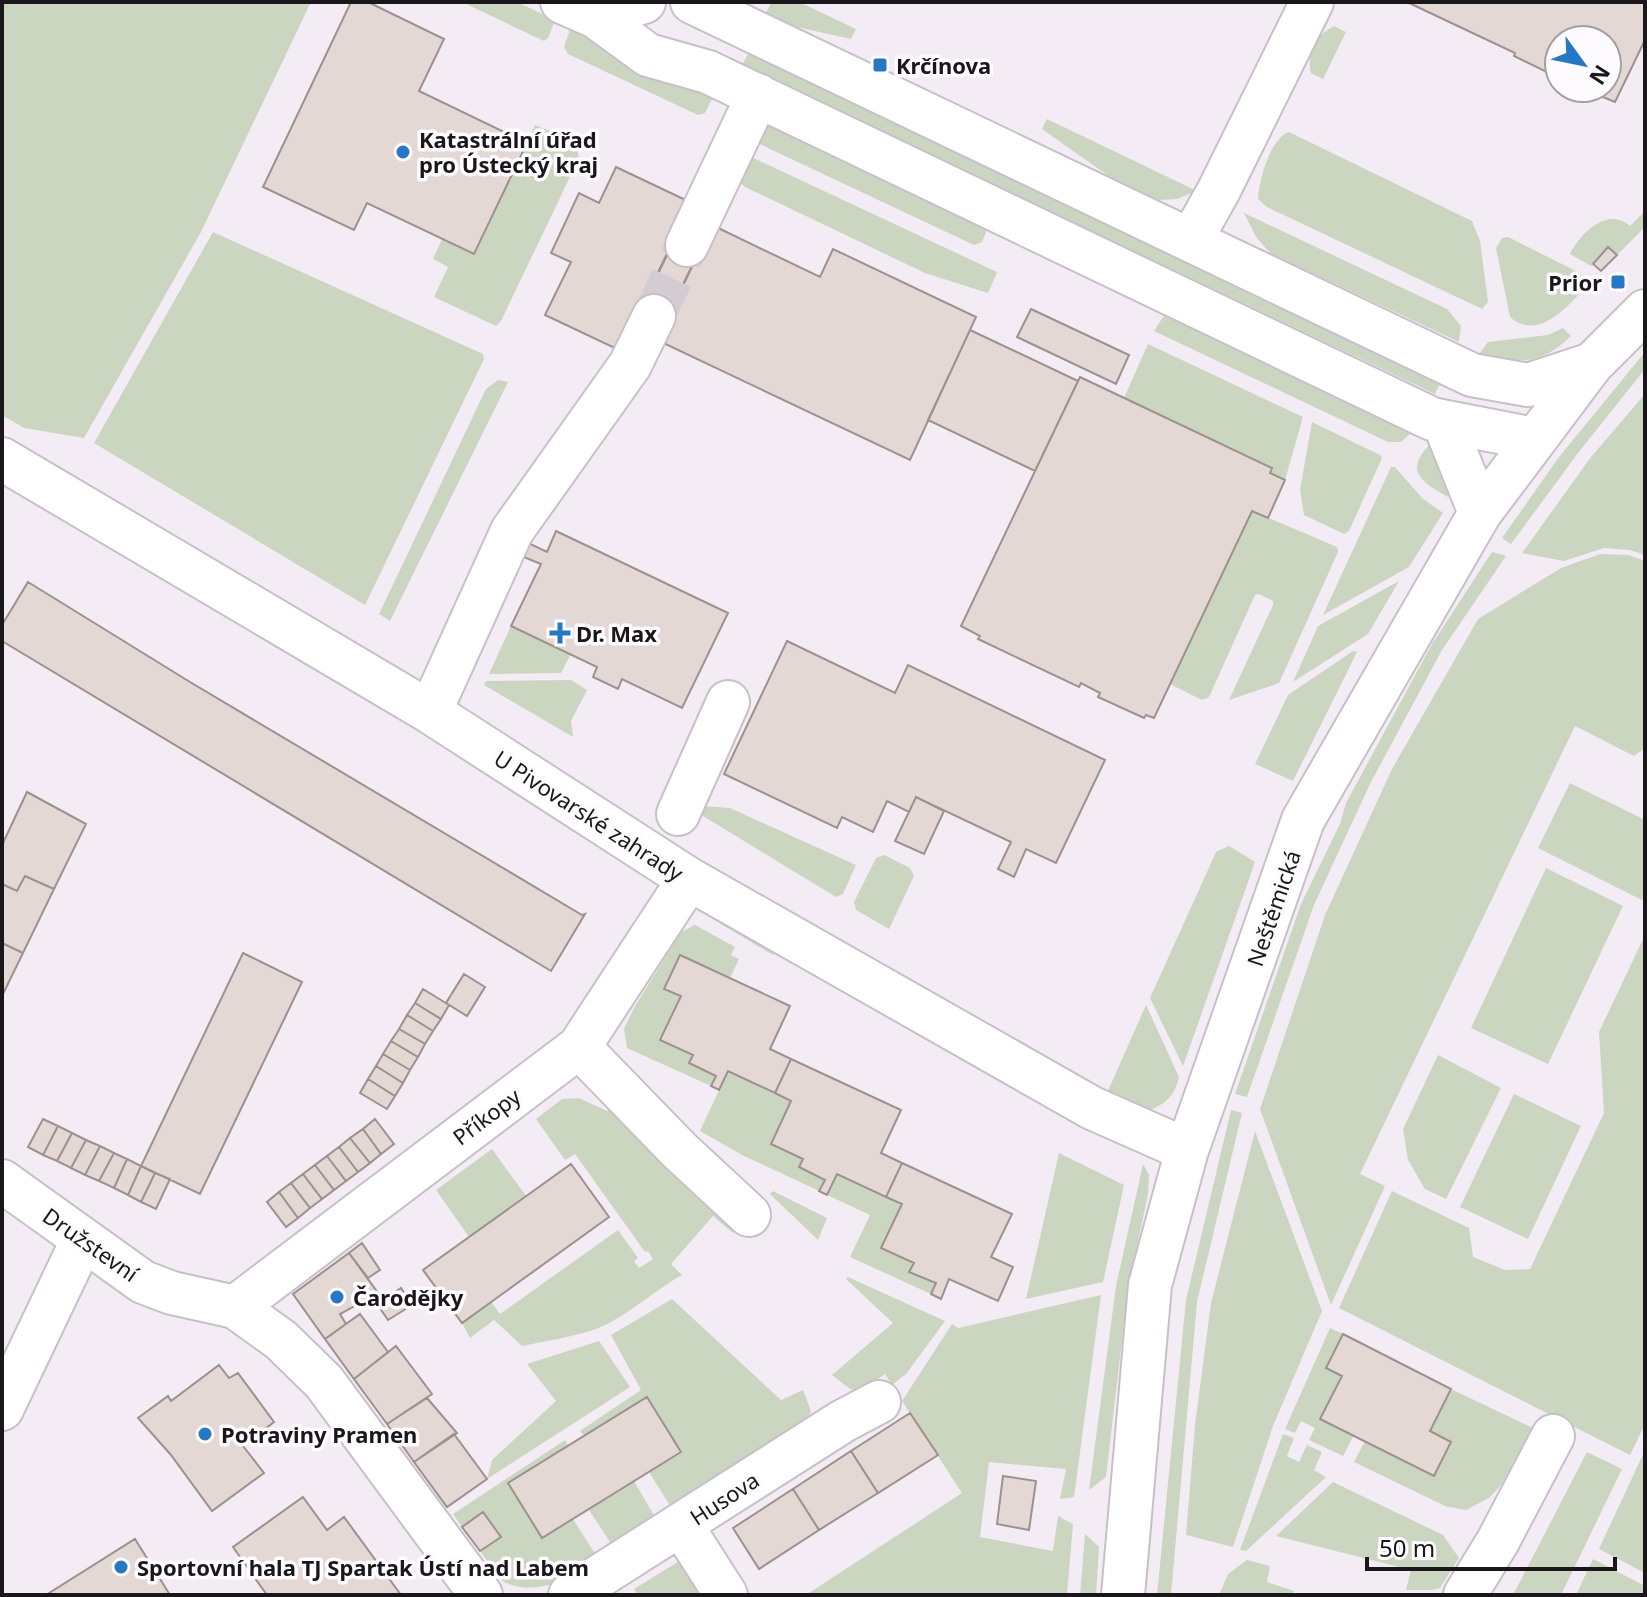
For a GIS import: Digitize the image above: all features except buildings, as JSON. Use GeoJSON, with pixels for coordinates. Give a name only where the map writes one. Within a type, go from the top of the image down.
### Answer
{"type":"FeatureCollection","features":[{"type":"Feature","properties":{"kind":"street"},"geometry":{"type":"LineString","coordinates":[[579,10],[644,2]]}},
{"type":"Feature","properties":{"kind":"street"},"geometry":{"type":"LineString","coordinates":[[677,2],[708,72]]}},
{"type":"Feature","properties":{"kind":"street"},"geometry":{"type":"LineString","coordinates":[[692,2],[1472,375],[1528,385],[1592,364]]}},
{"type":"Feature","properties":{"kind":"street"},"geometry":{"type":"LineString","coordinates":[[1191,240],[1312,2]]}},
{"type":"Feature","properties":{"kind":"street"},"geometry":{"type":"LineString","coordinates":[[579,10],[648,55],[708,72],[758,95],[1444,423],[1534,439]]}},
{"type":"Feature","properties":{"kind":"street"},"geometry":{"type":"LineString","coordinates":[[687,245],[758,95]]}},
{"type":"Feature","properties":{"kind":"street","name":"Neštěmická"},"geometry":{"type":"LineString","coordinates":[[1123,1595],[1150,1285],[1187,1150],[1303,820],[1480,513],[1592,364],[1645,311]]}},
{"type":"Feature","properties":{"kind":"street"},"geometry":{"type":"LineString","coordinates":[[430,712],[512,531],[630,365],[654,316]]}},
{"type":"Feature","properties":{"kind":"street"},"geometry":{"type":"LineString","coordinates":[[1472,375],[1534,439]]}},
{"type":"Feature","properties":{"kind":"street"},"geometry":{"type":"LineString","coordinates":[[1444,423],[1480,513]]}},
{"type":"Feature","properties":{"kind":"street","name":"U Pivovarské zahrady"},"geometry":{"type":"LineString","coordinates":[[2,459],[430,712],[689,879],[1092,1108],[1187,1150]]}},
{"type":"Feature","properties":{"kind":"street"},"geometry":{"type":"LineString","coordinates":[[678,814],[728,702]]}},
{"type":"Feature","properties":{"kind":"street","name":"Příkopy"},"geometry":{"type":"LineString","coordinates":[[235,1307],[579,1047],[689,879]]}},
{"type":"Feature","properties":{"kind":"street"},"geometry":{"type":"LineString","coordinates":[[579,1047],[679,1150],[749,1215]]}},
{"type":"Feature","properties":{"kind":"street","name":"Družstevní"},"geometry":{"type":"LineString","coordinates":[[2,1181],[143,1282],[172,1293],[235,1307],[281,1340],[324,1382],[481,1595]]}},
{"type":"Feature","properties":{"kind":"street"},"geometry":{"type":"LineString","coordinates":[[2,1409],[82,1241]]}},
{"type":"Feature","properties":{"kind":"street","name":"Husova"},"geometry":{"type":"LineString","coordinates":[[570,1595],[843,1421],[879,1402]]}},
{"type":"Feature","properties":{"kind":"street"},"geometry":{"type":"LineString","coordinates":[[1465,1595],[1498,1541],[1553,1436]]}},
{"type":"Feature","properties":{"kind":"street"},"geometry":{"type":"LineString","coordinates":[[682,1526],[726,1595]]}},
{"type":"Feature","properties":{"kind":"green space"},"geometry":{"type":"Polygon","coordinates":[[[2,2],[311,2],[201,232],[84,438],[24,428],[2,415],[2,2]]]}},
{"type":"Feature","properties":{"kind":"green space"},"geometry":{"type":"Polygon","coordinates":[[[462,2],[517,2],[555,20],[544,41],[462,2]]]}},
{"type":"Feature","properties":{"kind":"green space"},"geometry":{"type":"Polygon","coordinates":[[[772,2],[799,2],[856,29],[851,39],[788,25],[765,14],[772,2]]]}},
{"type":"Feature","properties":{"kind":"green space"},"geometry":{"type":"Polygon","coordinates":[[[1334,26],[1346,32],[1323,79],[1311,73],[1311,52],[1317,40],[1334,26]]]}},
{"type":"Feature","properties":{"kind":"green space"},"geometry":{"type":"Polygon","coordinates":[[[571,27],[714,95],[705,113],[698,115],[568,54],[564,47],[571,27]]]}},
{"type":"Feature","properties":{"kind":"green space"},"geometry":{"type":"Polygon","coordinates":[[[750,50],[1443,378],[1435,394],[742,65],[750,50]]]}},
{"type":"Feature","properties":{"kind":"green space"},"geometry":{"type":"Polygon","coordinates":[[[1047,119],[1197,191],[1177,199],[1159,200],[1110,177],[1042,129],[1047,119]]]}},
{"type":"Feature","properties":{"kind":"green space"},"geometry":{"type":"Polygon","coordinates":[[[775,123],[989,225],[982,242],[974,245],[751,140],[763,125],[775,123]]]}},
{"type":"Feature","properties":{"kind":"green space"},"geometry":{"type":"Polygon","coordinates":[[[535,125],[569,140],[579,158],[496,326],[434,297],[448,267],[433,259],[442,239],[475,254],[535,125]]]}},
{"type":"Feature","properties":{"kind":"green space"},"geometry":{"type":"Polygon","coordinates":[[[1289,132],[1472,221],[1480,241],[1488,302],[1482,309],[1267,207],[1258,199],[1263,171],[1271,151],[1289,132]]]}},
{"type":"Feature","properties":{"kind":"green space"},"geometry":{"type":"Polygon","coordinates":[[[745,154],[997,272],[988,293],[925,273],[745,187],[738,180],[745,154]]]}},
{"type":"Feature","properties":{"kind":"green space"},"geometry":{"type":"Polygon","coordinates":[[[1645,211],[1645,227],[1617,255],[1608,248],[1591,266],[1570,254],[1580,238],[1596,225],[1613,219],[1630,226],[1645,211]]]}},
{"type":"Feature","properties":{"kind":"green space"},"geometry":{"type":"Polygon","coordinates":[[[1244,213],[1447,309],[1461,326],[1459,342],[1271,254],[1256,237],[1244,213]]]}},
{"type":"Feature","properties":{"kind":"green space"},"geometry":{"type":"Polygon","coordinates":[[[213,232],[483,354],[484,359],[365,605],[94,443],[213,232]]]}},
{"type":"Feature","properties":{"kind":"green space"},"geometry":{"type":"Polygon","coordinates":[[[1508,237],[1580,273],[1586,287],[1542,324],[1521,324],[1510,317],[1496,248],[1502,238],[1508,237]]]}},
{"type":"Feature","properties":{"kind":"green space"},"geometry":{"type":"Polygon","coordinates":[[[1173,313],[1415,430],[1401,442],[1388,442],[1154,331],[1163,317],[1173,313]]]}},
{"type":"Feature","properties":{"kind":"green space"},"geometry":{"type":"Polygon","coordinates":[[[1563,328],[1571,336],[1539,357],[1518,361],[1480,353],[1488,342],[1548,335],[1563,328]]]}},
{"type":"Feature","properties":{"kind":"green space"},"geometry":{"type":"Polygon","coordinates":[[[1148,344],[1303,417],[1285,480],[1270,473],[1271,467],[1124,398],[1148,344]]]}},
{"type":"Feature","properties":{"kind":"green space"},"geometry":{"type":"Polygon","coordinates":[[[1645,352],[1645,369],[1511,544],[1502,538],[1559,457],[1645,352]]]}},
{"type":"Feature","properties":{"kind":"green space"},"geometry":{"type":"Polygon","coordinates":[[[498,380],[508,382],[390,621],[379,614],[486,389],[498,380]]]}},
{"type":"Feature","properties":{"kind":"green space"},"geometry":{"type":"Polygon","coordinates":[[[1645,394],[1645,555],[1630,550],[1604,548],[1564,561],[1522,553],[1591,457],[1645,394]]]}},
{"type":"Feature","properties":{"kind":"green space"},"geometry":{"type":"Polygon","coordinates":[[[1312,422],[1382,458],[1349,531],[1344,534],[1304,515],[1300,490],[1312,422]]]}},
{"type":"Feature","properties":{"kind":"green space"},"geometry":{"type":"Polygon","coordinates":[[[1432,442],[1447,476],[1448,497],[1429,486],[1419,474],[1419,460],[1432,442]]]}},
{"type":"Feature","properties":{"kind":"green space"},"geometry":{"type":"Polygon","coordinates":[[[1391,467],[1395,467],[1422,498],[1443,513],[1409,567],[1323,615],[1391,467]]]}},
{"type":"Feature","properties":{"kind":"green space"},"geometry":{"type":"Polygon","coordinates":[[[1252,511],[1337,547],[1338,552],[1279,683],[1229,700],[1273,605],[1273,601],[1259,594],[1255,595],[1209,697],[1202,700],[1170,684],[1252,511]]]}},
{"type":"Feature","properties":{"kind":"green space"},"geometry":{"type":"Polygon","coordinates":[[[1492,552],[1506,556],[1442,650],[1370,784],[1314,905],[1247,1097],[1235,1094],[1301,904],[1340,824],[1346,803],[1432,644],[1492,552]]]}},
{"type":"Feature","properties":{"kind":"green space"},"geometry":{"type":"Polygon","coordinates":[[[1600,554],[1629,555],[1645,561],[1645,748],[1634,756],[1575,726],[1360,1174],[1385,1186],[1331,1305],[1260,1109],[1325,915],[1392,769],[1478,619],[1561,568],[1600,554]]]}},
{"type":"Feature","properties":{"kind":"green space"},"geometry":{"type":"Polygon","coordinates":[[[1399,581],[1368,634],[1293,682],[1318,626],[1399,581]]]}},
{"type":"Feature","properties":{"kind":"green space"},"geometry":{"type":"Polygon","coordinates":[[[511,626],[571,654],[561,673],[489,674],[511,626]]]}},
{"type":"Feature","properties":{"kind":"green space"},"geometry":{"type":"Polygon","coordinates":[[[1353,651],[1357,652],[1293,781],[1255,764],[1288,695],[1353,651]]]}},
{"type":"Feature","properties":{"kind":"green space"},"geometry":{"type":"Polygon","coordinates":[[[571,680],[587,690],[571,721],[573,737],[484,685],[486,681],[571,680]]]}},
{"type":"Feature","properties":{"kind":"green space"},"geometry":{"type":"Polygon","coordinates":[[[1570,783],[1645,820],[1645,893],[1642,900],[1538,848],[1570,783]]]}},
{"type":"Feature","properties":{"kind":"green space"},"geometry":{"type":"Polygon","coordinates":[[[700,806],[730,808],[856,865],[843,894],[836,897],[703,816],[700,806]]]}},
{"type":"Feature","properties":{"kind":"green space"},"geometry":{"type":"Polygon","coordinates":[[[1229,846],[1255,862],[1183,1066],[1150,998],[1216,852],[1229,846]]]}},
{"type":"Feature","properties":{"kind":"green space"},"geometry":{"type":"Polygon","coordinates":[[[884,855],[910,868],[914,876],[889,929],[856,910],[854,902],[876,858],[884,855]]]}},
{"type":"Feature","properties":{"kind":"green space"},"geometry":{"type":"Polygon","coordinates":[[[1546,868],[1623,906],[1548,1064],[1471,1028],[1546,868]]]}},
{"type":"Feature","properties":{"kind":"green space"},"geometry":{"type":"Polygon","coordinates":[[[718,907],[780,943],[773,955],[694,908],[718,907]]]}},
{"type":"Feature","properties":{"kind":"green space"},"geometry":{"type":"Polygon","coordinates":[[[695,925],[735,947],[731,955],[739,959],[730,978],[680,955],[665,989],[681,996],[661,1040],[693,1055],[689,1063],[716,1076],[711,1086],[627,1048],[624,1029],[681,932],[695,925]]]}},
{"type":"Feature","properties":{"kind":"green space"},"geometry":{"type":"Polygon","coordinates":[[[1645,935],[1645,1424],[1630,1455],[1339,1308],[1392,1191],[1469,1228],[1473,1257],[1505,1270],[1530,1269],[1604,1113],[1599,1032],[1645,935]]]}},
{"type":"Feature","properties":{"kind":"green space"},"geometry":{"type":"Polygon","coordinates":[[[1146,1005],[1179,1077],[1169,1098],[1149,1111],[1107,1093],[1146,1005]]]}},
{"type":"Feature","properties":{"kind":"green space"},"geometry":{"type":"Polygon","coordinates":[[[1438,1055],[1501,1088],[1446,1199],[1425,1189],[1408,1160],[1403,1129],[1438,1055]]]}},
{"type":"Feature","properties":{"kind":"green space"},"geometry":{"type":"Polygon","coordinates":[[[728,1071],[791,1101],[771,1144],[803,1159],[799,1167],[825,1180],[819,1191],[742,1155],[700,1131],[728,1071]]]}},
{"type":"Feature","properties":{"kind":"green space"},"geometry":{"type":"Polygon","coordinates":[[[1514,1094],[1581,1126],[1528,1239],[1460,1207],[1514,1094]]]}},
{"type":"Feature","properties":{"kind":"green space"},"geometry":{"type":"Polygon","coordinates":[[[579,1098],[607,1111],[614,1103],[736,1222],[733,1233],[713,1216],[671,1264],[682,1275],[596,1329],[522,1346],[494,1320],[470,1338],[462,1323],[491,1302],[500,1314],[618,1230],[638,1258],[634,1261],[639,1268],[653,1259],[575,1154],[565,1160],[536,1119],[562,1099],[579,1098]]]}},
{"type":"Feature","properties":{"kind":"green space"},"geometry":{"type":"Polygon","coordinates":[[[1231,1110],[1242,1113],[1197,1302],[1171,1595],[1157,1595],[1186,1300],[1231,1110]]]}},
{"type":"Feature","properties":{"kind":"green space"},"geometry":{"type":"Polygon","coordinates":[[[1255,1131],[1322,1311],[1273,1426],[1233,1547],[1186,1535],[1195,1425],[1211,1303],[1255,1131]]]}},
{"type":"Feature","properties":{"kind":"green space"},"geometry":{"type":"Polygon","coordinates":[[[492,1149],[526,1196],[469,1237],[436,1190],[492,1149]]]}},
{"type":"Feature","properties":{"kind":"green space"},"geometry":{"type":"Polygon","coordinates":[[[1059,1153],[1124,1185],[1103,1282],[1026,1299],[1059,1153]]]}},
{"type":"Feature","properties":{"kind":"green space"},"geometry":{"type":"Polygon","coordinates":[[[1143,1164],[1149,1175],[1148,1194],[1128,1289],[1106,1477],[1089,1490],[1116,1286],[1143,1164]]]}},
{"type":"Feature","properties":{"kind":"green space"},"geometry":{"type":"Polygon","coordinates":[[[837,1174],[902,1204],[881,1248],[914,1263],[910,1272],[936,1283],[931,1294],[850,1257],[870,1215],[827,1195],[837,1174]]]}},
{"type":"Feature","properties":{"kind":"green space"},"geometry":{"type":"Polygon","coordinates":[[[773,1191],[827,1218],[818,1240],[770,1194],[773,1191]]]}},
{"type":"Feature","properties":{"kind":"green space"},"geometry":{"type":"Polygon","coordinates":[[[848,1277],[945,1321],[906,1374],[892,1385],[885,1374],[861,1391],[850,1389],[832,1375],[893,1323],[846,1279],[848,1277]]]}},
{"type":"Feature","properties":{"kind":"green space"},"geometry":{"type":"Polygon","coordinates":[[[1101,1295],[1074,1497],[1060,1499],[1066,1469],[989,1462],[980,1537],[1053,1551],[1058,1516],[1073,1524],[1067,1595],[806,1595],[962,1493],[902,1401],[952,1324],[958,1328],[1101,1295]]]}},
{"type":"Feature","properties":{"kind":"green space"},"geometry":{"type":"Polygon","coordinates":[[[672,1299],[781,1400],[803,1390],[811,1411],[801,1430],[674,1512],[649,1472],[681,1452],[647,1397],[584,1436],[580,1431],[641,1390],[611,1335],[672,1299]]]}},
{"type":"Feature","properties":{"kind":"green space"},"geometry":{"type":"Polygon","coordinates":[[[1330,1328],[1343,1334],[1326,1368],[1342,1376],[1320,1418],[1354,1435],[1343,1456],[1309,1440],[1315,1428],[1301,1421],[1295,1433],[1285,1429],[1330,1328]]]}},
{"type":"Feature","properties":{"kind":"green space"},"geometry":{"type":"Polygon","coordinates":[[[599,1341],[630,1387],[487,1479],[492,1460],[556,1401],[527,1364],[599,1341]]]}},
{"type":"Feature","properties":{"kind":"green space"},"geometry":{"type":"Polygon","coordinates":[[[1451,1389],[1535,1429],[1501,1485],[1489,1498],[1466,1510],[1445,1506],[1354,1462],[1365,1441],[1434,1476],[1451,1443],[1430,1431],[1451,1389]]]}},
{"type":"Feature","properties":{"kind":"green space"},"geometry":{"type":"Polygon","coordinates":[[[1283,1434],[1294,1438],[1287,1456],[1299,1462],[1307,1445],[1322,1452],[1314,1470],[1326,1477],[1246,1551],[1240,1550],[1283,1434]]]}},
{"type":"Feature","properties":{"kind":"green space"},"geometry":{"type":"Polygon","coordinates":[[[565,1440],[568,1445],[508,1484],[542,1538],[573,1519],[599,1560],[576,1574],[541,1587],[529,1588],[504,1582],[480,1551],[501,1537],[483,1512],[462,1527],[453,1514],[565,1440]]]}},
{"type":"Feature","properties":{"kind":"green space"},"geometry":{"type":"Polygon","coordinates":[[[1645,1450],[1645,1573],[1599,1549],[1645,1450]]]}},
{"type":"Feature","properties":{"kind":"green space"},"geometry":{"type":"Polygon","coordinates":[[[1587,1452],[1622,1469],[1561,1595],[1513,1595],[1587,1452]]]}},
{"type":"Feature","properties":{"kind":"green space"},"geometry":{"type":"Polygon","coordinates":[[[634,1481],[655,1517],[612,1545],[589,1510],[634,1481]]]}},
{"type":"Feature","properties":{"kind":"green space"},"geometry":{"type":"Polygon","coordinates":[[[1333,1482],[1443,1535],[1459,1558],[1440,1588],[1406,1590],[1411,1570],[1276,1536],[1333,1482]]]}},
{"type":"Feature","properties":{"kind":"green space"},"geometry":{"type":"Polygon","coordinates":[[[1085,1534],[1099,1547],[1096,1595],[1080,1595],[1085,1534]]]}},
{"type":"Feature","properties":{"kind":"green space"},"geometry":{"type":"Polygon","coordinates":[[[1593,1559],[1645,1586],[1645,1595],[1576,1595],[1593,1559]]]}},
{"type":"Feature","properties":{"kind":"green space"},"geometry":{"type":"Polygon","coordinates":[[[681,1560],[711,1595],[638,1595],[634,1589],[681,1560]]]}},
{"type":"Feature","properties":{"kind":"green space"},"geometry":{"type":"Polygon","coordinates":[[[1247,1560],[1270,1566],[1267,1582],[1294,1591],[1292,1595],[1219,1595],[1228,1574],[1247,1560]]]}},
{"type":"Feature","properties":{"kind":"tunnel"},"geometry":{"type":"LineString","coordinates":[[654,316],[687,245]]}},
{"type":"Feature","properties":{"kind":"place","name":"Krčínova"},"geometry":{"type":"Point","coordinates":[880,65]}},
{"type":"Feature","properties":{"kind":"place","name":"Katastrální úřad pro Ústecký kraj"},"geometry":{"type":"Point","coordinates":[403,152]}},
{"type":"Feature","properties":{"kind":"place","name":"Prior"},"geometry":{"type":"Point","coordinates":[1618,282]}},
{"type":"Feature","properties":{"kind":"place","name":"Dr. Max"},"geometry":{"type":"Point","coordinates":[560,633]}},
{"type":"Feature","properties":{"kind":"place","name":"Čarodějky"},"geometry":{"type":"Point","coordinates":[337,1297]}},
{"type":"Feature","properties":{"kind":"place","name":"Potraviny Pramen"},"geometry":{"type":"Point","coordinates":[205,1434]}},
{"type":"Feature","properties":{"kind":"place","name":"Sportovní hala TJ Spartak Ústí nad Labem"},"geometry":{"type":"Point","coordinates":[121,1567]}}]}
